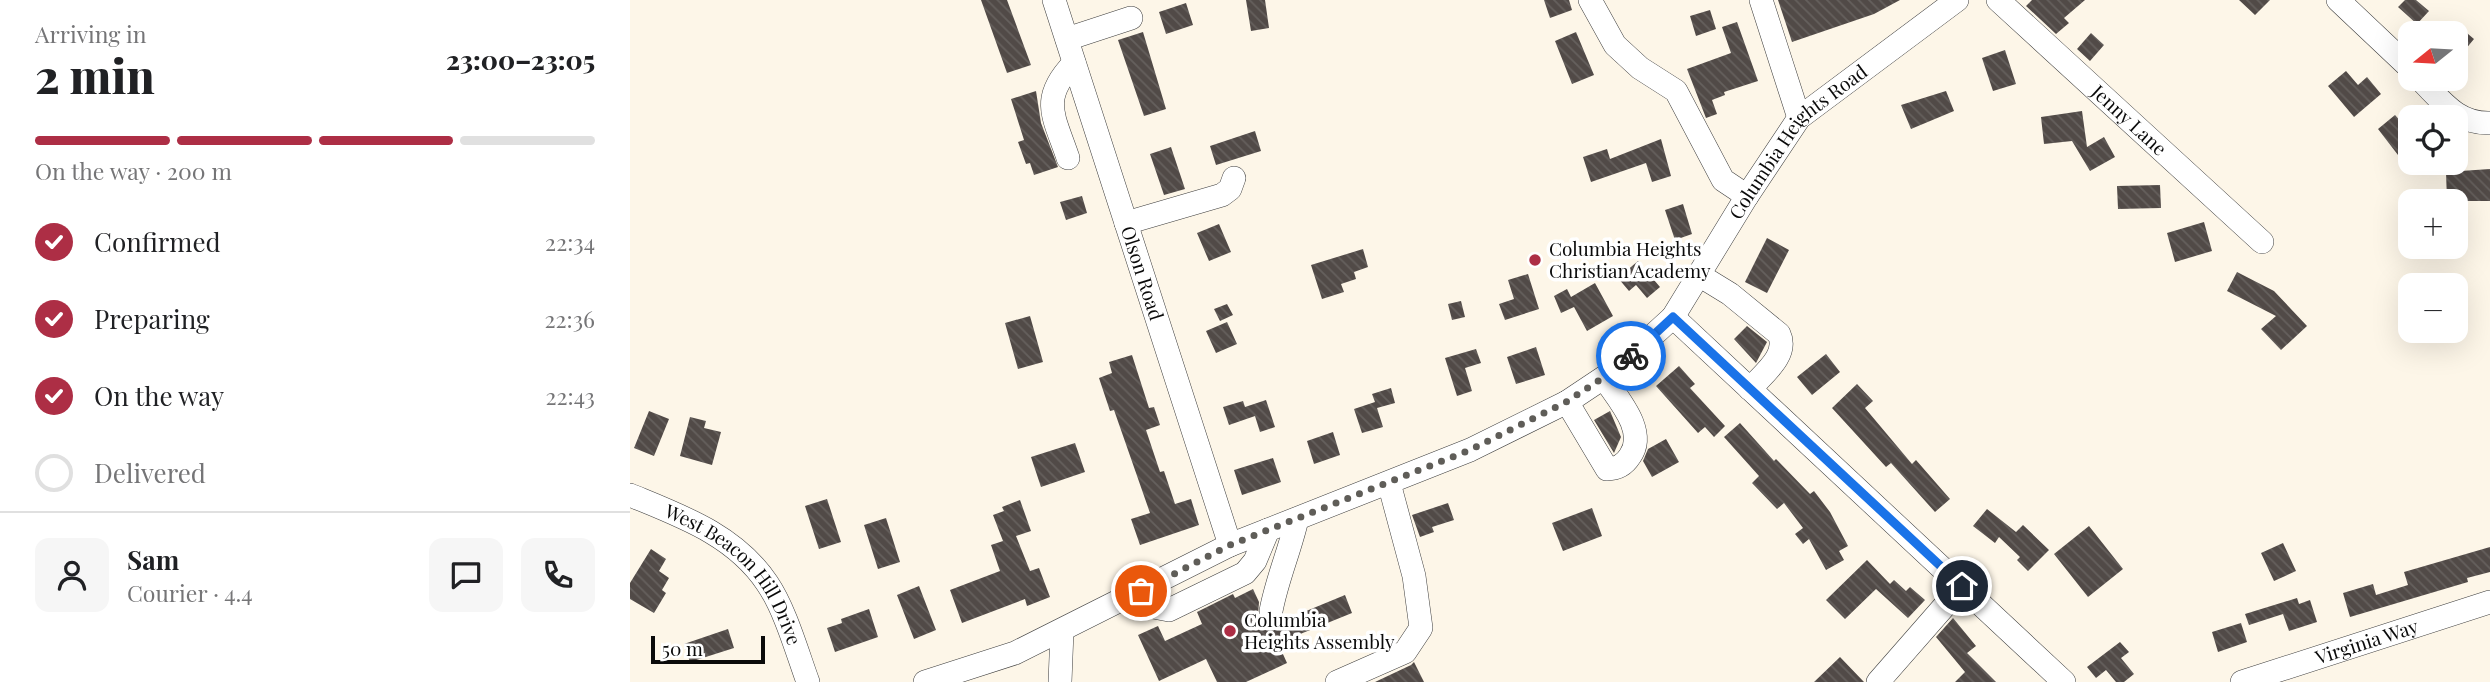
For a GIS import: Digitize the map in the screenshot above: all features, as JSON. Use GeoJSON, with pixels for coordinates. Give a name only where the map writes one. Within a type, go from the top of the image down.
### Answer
{"type":"FeatureCollection","features":[{"type":"Feature","properties":{"kind":"street","name":"Olson Road"},"geometry":{"type":"LineString","coordinates":[[1054,0],[1230,545]]}},
{"type":"Feature","properties":{"kind":"street"},"geometry":{"type":"LineString","coordinates":[[1590,0],[1615,45],[1640,68],[1676,91],[1723,180],[1747,196]]}},
{"type":"Feature","properties":{"kind":"street"},"geometry":{"type":"LineString","coordinates":[[1761,0],[1799,118]]}},
{"type":"Feature","properties":{"kind":"street","name":"Columbia Heights Road"},"geometry":{"type":"LineString","coordinates":[[925,682],[1004,657],[1062,631],[1230,545],[1470,450],[1566,402],[1604,377],[1673,317],[1747,196],[1799,118],[1957,0]]}},
{"type":"Feature","properties":{"kind":"street","name":"Jenny Lane"},"geometry":{"type":"LineString","coordinates":[[1998,0],[2262,242]]}},
{"type":"Feature","properties":{"kind":"street"},"geometry":{"type":"LineString","coordinates":[[2339,0],[2398,57]]}},
{"type":"Feature","properties":{"kind":"street"},"geometry":{"type":"LineString","coordinates":[[1067,39],[1130,18]]}},
{"type":"Feature","properties":{"kind":"street"},"geometry":{"type":"LineString","coordinates":[[1068,158],[1051,107],[1058,79],[1074,63]]}},
{"type":"Feature","properties":{"kind":"street"},"geometry":{"type":"LineString","coordinates":[[2432,91],[2447,107],[2471,124],[2490,123]]}},
{"type":"Feature","properties":{"kind":"street"},"geometry":{"type":"LineString","coordinates":[[1126,223],[1222,195],[1230,189],[1234,178]]}},
{"type":"Feature","properties":{"kind":"street"},"geometry":{"type":"LineString","coordinates":[[1699,275],[1730,294],[1779,334],[1783,343],[1781,354],[1750,389]]}},
{"type":"Feature","properties":{"kind":"street"},"geometry":{"type":"LineString","coordinates":[[1673,317],[2064,682]]}},
{"type":"Feature","properties":{"kind":"street"},"geometry":{"type":"LineString","coordinates":[[1566,402],[1607,469],[1615,469],[1627,461],[1634,450],[1636,434],[1630,417],[1604,377]]}},
{"type":"Feature","properties":{"kind":"street"},"geometry":{"type":"LineString","coordinates":[[1337,682],[1405,652],[1421,628],[1414,576],[1389,483]]}},
{"type":"Feature","properties":{"kind":"street","name":"West Beacon Hill Drive"},"geometry":{"type":"LineString","coordinates":[[630,495],[698,524],[737,548],[768,584],[808,682]]}},
{"type":"Feature","properties":{"kind":"street"},"geometry":{"type":"LineString","coordinates":[[1271,611],[1277,577],[1290,550],[1297,519]]}},
{"type":"Feature","properties":{"kind":"street"},"geometry":{"type":"LineString","coordinates":[[1141,591],[1148,607],[1169,610],[1245,573],[1255,561],[1268,530]]}},
{"type":"Feature","properties":{"kind":"street"},"geometry":{"type":"LineString","coordinates":[[1878,682],[1962,586]]}},
{"type":"Feature","properties":{"kind":"street","name":"Virginia Way"},"geometry":{"type":"LineString","coordinates":[[2242,682],[2490,602]]}},
{"type":"Feature","properties":{"kind":"street"},"geometry":{"type":"LineString","coordinates":[[1060,682],[1062,631]]}},
{"type":"Feature","properties":{"kind":"building"},"geometry":{"type":"Polygon","coordinates":[[[981,0],[1007,0],[1031,65],[1007,73],[981,0]]]}},
{"type":"Feature","properties":{"kind":"building"},"geometry":{"type":"Polygon","coordinates":[[[1246,0],[1265,0],[1269,28],[1251,31],[1246,0]]]}},
{"type":"Feature","properties":{"kind":"building"},"geometry":{"type":"Polygon","coordinates":[[[1544,0],[1569,0],[1572,10],[1550,18],[1544,0]]]}},
{"type":"Feature","properties":{"kind":"building"},"geometry":{"type":"Polygon","coordinates":[[[1778,0],[1900,0],[1874,14],[1792,42],[1778,0]]]}},
{"type":"Feature","properties":{"kind":"building"},"geometry":{"type":"Polygon","coordinates":[[[2032,0],[2085,0],[2064,18],[2069,23],[2056,34],[2026,6],[2032,0]]]}},
{"type":"Feature","properties":{"kind":"building"},"geometry":{"type":"Polygon","coordinates":[[[2239,0],[2270,0],[2255,15],[2239,0]]]}},
{"type":"Feature","properties":{"kind":"building"},"geometry":{"type":"Polygon","coordinates":[[[2405,0],[2416,0],[2429,11],[2420,21],[2414,21],[2398,7],[2405,0]]]}},
{"type":"Feature","properties":{"kind":"building"},"geometry":{"type":"Polygon","coordinates":[[[1186,3],[1193,25],[1166,34],[1159,12],[1186,3]]]}},
{"type":"Feature","properties":{"kind":"building"},"geometry":{"type":"Polygon","coordinates":[[[1710,10],[1716,29],[1696,36],[1690,16],[1710,10]]]}},
{"type":"Feature","properties":{"kind":"building"},"geometry":{"type":"Polygon","coordinates":[[[1737,22],[1758,81],[1724,92],[1725,95],[1712,100],[1717,114],[1706,118],[1687,69],[1731,53],[1722,27],[1737,22]]]}},
{"type":"Feature","properties":{"kind":"building"},"geometry":{"type":"Polygon","coordinates":[[[1143,32],[1166,109],[1144,116],[1118,40],[1143,32]]]}},
{"type":"Feature","properties":{"kind":"building"},"geometry":{"type":"Polygon","coordinates":[[[1576,32],[1594,75],[1572,84],[1555,41],[1576,32]]]}},
{"type":"Feature","properties":{"kind":"building"},"geometry":{"type":"Polygon","coordinates":[[[2091,33],[2104,45],[2090,61],[2077,49],[2091,33]]]}},
{"type":"Feature","properties":{"kind":"building"},"geometry":{"type":"Polygon","coordinates":[[[2468,34],[2474,39],[2468,46],[2468,34]]]}},
{"type":"Feature","properties":{"kind":"building"},"geometry":{"type":"Polygon","coordinates":[[[2005,50],[2016,84],[1993,91],[1982,58],[2005,50]]]}},
{"type":"Feature","properties":{"kind":"building"},"geometry":{"type":"Polygon","coordinates":[[[2346,71],[2358,85],[2367,77],[2381,94],[2354,117],[2328,86],[2346,71]]]}},
{"type":"Feature","properties":{"kind":"building"},"geometry":{"type":"Polygon","coordinates":[[[1036,91],[1041,123],[1058,167],[1034,175],[1030,163],[1026,164],[1018,142],[1024,140],[1011,99],[1036,91]]]}},
{"type":"Feature","properties":{"kind":"building"},"geometry":{"type":"Polygon","coordinates":[[[1946,91],[1954,111],[1911,129],[1901,105],[1946,91]]]}},
{"type":"Feature","properties":{"kind":"building"},"geometry":{"type":"Polygon","coordinates":[[[2082,111],[2087,147],[2104,137],[2115,157],[2090,171],[2072,141],[2044,144],[2041,117],[2082,111]]]}},
{"type":"Feature","properties":{"kind":"building"},"geometry":{"type":"Polygon","coordinates":[[[2395,115],[2398,118],[2398,155],[2378,129],[2395,115]]]}},
{"type":"Feature","properties":{"kind":"building"},"geometry":{"type":"Polygon","coordinates":[[[1255,131],[1261,151],[1216,165],[1210,146],[1255,131]]]}},
{"type":"Feature","properties":{"kind":"building"},"geometry":{"type":"Polygon","coordinates":[[[1661,139],[1671,176],[1652,182],[1646,163],[1591,182],[1583,157],[1607,149],[1610,159],[1661,139]]]}},
{"type":"Feature","properties":{"kind":"building"},"geometry":{"type":"Polygon","coordinates":[[[1171,147],[1185,189],[1164,195],[1150,154],[1171,147]]]}},
{"type":"Feature","properties":{"kind":"building"},"geometry":{"type":"Polygon","coordinates":[[[2490,169],[2490,201],[2468,201],[2468,189],[2447,189],[2446,175],[2468,175],[2468,170],[2490,169]]]}},
{"type":"Feature","properties":{"kind":"building"},"geometry":{"type":"Polygon","coordinates":[[[2160,185],[2161,208],[2118,209],[2117,186],[2160,185]]]}},
{"type":"Feature","properties":{"kind":"building"},"geometry":{"type":"Polygon","coordinates":[[[1082,196],[1087,213],[1066,220],[1060,202],[1082,196]]]}},
{"type":"Feature","properties":{"kind":"building"},"geometry":{"type":"Polygon","coordinates":[[[1683,204],[1692,234],[1675,240],[1665,210],[1683,204]]]}},
{"type":"Feature","properties":{"kind":"building"},"geometry":{"type":"Polygon","coordinates":[[[2204,222],[2212,251],[2175,262],[2167,233],[2204,222]]]}},
{"type":"Feature","properties":{"kind":"building"},"geometry":{"type":"Polygon","coordinates":[[[1219,224],[1231,252],[1209,261],[1197,233],[1219,224]]]}},
{"type":"Feature","properties":{"kind":"building"},"geometry":{"type":"Polygon","coordinates":[[[1767,238],[1789,250],[1767,293],[1745,282],[1767,238]]]}},
{"type":"Feature","properties":{"kind":"building"},"geometry":{"type":"Polygon","coordinates":[[[1363,249],[1368,267],[1354,272],[1356,279],[1341,284],[1344,292],[1322,299],[1311,265],[1363,249]]]}},
{"type":"Feature","properties":{"kind":"building"},"geometry":{"type":"Polygon","coordinates":[[[1638,261],[1660,287],[1647,298],[1636,285],[1629,291],[1618,278],[1638,261]]]}},
{"type":"Feature","properties":{"kind":"building"},"geometry":{"type":"Polygon","coordinates":[[[2237,272],[2274,291],[2307,326],[2281,350],[2261,329],[2276,316],[2227,291],[2237,272]]]}},
{"type":"Feature","properties":{"kind":"building"},"geometry":{"type":"Polygon","coordinates":[[[1528,274],[1539,309],[1505,320],[1499,304],[1514,299],[1508,280],[1528,274]]]}},
{"type":"Feature","properties":{"kind":"building"},"geometry":{"type":"Polygon","coordinates":[[[1595,283],[1613,316],[1587,331],[1574,307],[1561,313],[1554,296],[1567,289],[1571,297],[1595,283]]]}},
{"type":"Feature","properties":{"kind":"building"},"geometry":{"type":"Polygon","coordinates":[[[1461,301],[1465,317],[1452,320],[1448,304],[1461,301]]]}},
{"type":"Feature","properties":{"kind":"building"},"geometry":{"type":"Polygon","coordinates":[[[1227,304],[1233,315],[1220,321],[1214,309],[1227,304]]]}},
{"type":"Feature","properties":{"kind":"building"},"geometry":{"type":"Polygon","coordinates":[[[1030,316],[1043,362],[1018,369],[1005,323],[1030,316]]]}},
{"type":"Feature","properties":{"kind":"building"},"geometry":{"type":"Polygon","coordinates":[[[1227,322],[1237,344],[1216,353],[1206,331],[1227,322]]]}},
{"type":"Feature","properties":{"kind":"building"},"geometry":{"type":"Polygon","coordinates":[[[1747,326],[1767,342],[1756,363],[1734,339],[1747,326]]]}},
{"type":"Feature","properties":{"kind":"building"},"geometry":{"type":"Polygon","coordinates":[[[1536,347],[1545,375],[1516,384],[1507,357],[1536,347]]]}},
{"type":"Feature","properties":{"kind":"building"},"geometry":{"type":"Polygon","coordinates":[[[1476,349],[1481,363],[1465,368],[1472,391],[1457,396],[1445,358],[1476,349]]]}},
{"type":"Feature","properties":{"kind":"building"},"geometry":{"type":"Polygon","coordinates":[[[1826,354],[1840,372],[1812,395],[1797,377],[1826,354]]]}},
{"type":"Feature","properties":{"kind":"building"},"geometry":{"type":"Polygon","coordinates":[[[1132,355],[1149,408],[1154,407],[1160,425],[1146,430],[1160,472],[1164,471],[1175,504],[1191,499],[1199,525],[1140,545],[1131,519],[1150,513],[1114,410],[1110,411],[1099,378],[1112,373],[1109,362],[1132,355]]]}},
{"type":"Feature","properties":{"kind":"building"},"geometry":{"type":"Polygon","coordinates":[[[1679,366],[1695,384],[1690,388],[1725,426],[1714,437],[1705,427],[1698,433],[1656,386],[1679,366]]]}},
{"type":"Feature","properties":{"kind":"building"},"geometry":{"type":"Polygon","coordinates":[[[1857,384],[1873,401],[1865,408],[1912,464],[1916,460],[1950,499],[1935,512],[1891,463],[1886,467],[1832,408],[1857,384]]]}},
{"type":"Feature","properties":{"kind":"building"},"geometry":{"type":"Polygon","coordinates":[[[1391,388],[1395,403],[1377,408],[1383,427],[1362,433],[1354,409],[1375,402],[1372,394],[1391,388]]]}},
{"type":"Feature","properties":{"kind":"building"},"geometry":{"type":"Polygon","coordinates":[[[1266,400],[1275,427],[1260,432],[1255,416],[1229,425],[1223,407],[1243,401],[1245,407],[1266,400]]]}},
{"type":"Feature","properties":{"kind":"building"},"geometry":{"type":"Polygon","coordinates":[[[649,411],[669,419],[654,456],[634,448],[649,411]]]}},
{"type":"Feature","properties":{"kind":"building"},"geometry":{"type":"Polygon","coordinates":[[[1610,411],[1621,437],[1614,453],[1594,420],[1610,411]]]}},
{"type":"Feature","properties":{"kind":"building"},"geometry":{"type":"Polygon","coordinates":[[[690,417],[706,421],[704,428],[721,432],[712,465],[680,456],[690,417]]]}},
{"type":"Feature","properties":{"kind":"building"},"geometry":{"type":"Polygon","coordinates":[[[1740,423],[1774,461],[1776,459],[1810,494],[1814,491],[1830,512],[1848,546],[1839,551],[1844,560],[1826,570],[1809,539],[1803,544],[1795,534],[1803,528],[1784,503],[1777,509],[1752,483],[1759,476],[1724,437],[1740,423]]]}},
{"type":"Feature","properties":{"kind":"building"},"geometry":{"type":"Polygon","coordinates":[[[1333,432],[1340,455],[1314,464],[1307,441],[1333,432]]]}},
{"type":"Feature","properties":{"kind":"building"},"geometry":{"type":"Polygon","coordinates":[[[1666,439],[1679,462],[1652,477],[1643,461],[1648,449],[1666,439]]]}},
{"type":"Feature","properties":{"kind":"building"},"geometry":{"type":"Polygon","coordinates":[[[1075,443],[1085,472],[1041,487],[1031,457],[1075,443]]]}},
{"type":"Feature","properties":{"kind":"building"},"geometry":{"type":"Polygon","coordinates":[[[1273,458],[1281,482],[1242,495],[1234,470],[1273,458]]]}},
{"type":"Feature","properties":{"kind":"building"},"geometry":{"type":"Polygon","coordinates":[[[827,499],[841,542],[819,549],[805,506],[827,499]]]}},
{"type":"Feature","properties":{"kind":"building"},"geometry":{"type":"Polygon","coordinates":[[[1020,500],[1031,531],[1016,536],[1030,571],[1039,568],[1050,597],[1027,606],[1025,599],[962,623],[950,590],[1000,571],[991,545],[1003,541],[993,515],[1004,511],[1002,507],[1020,500]]]}},
{"type":"Feature","properties":{"kind":"building"},"geometry":{"type":"Polygon","coordinates":[[[1448,503],[1454,520],[1432,527],[1434,532],[1420,537],[1412,515],[1448,503]]]}},
{"type":"Feature","properties":{"kind":"building"},"geometry":{"type":"Polygon","coordinates":[[[1592,508],[1602,536],[1563,551],[1552,523],[1592,508]]]}},
{"type":"Feature","properties":{"kind":"building"},"geometry":{"type":"Polygon","coordinates":[[[1987,509],[2016,532],[2023,525],[2049,550],[2028,571],[2017,560],[2020,557],[1999,537],[1995,543],[1973,526],[1987,509]]]}},
{"type":"Feature","properties":{"kind":"building"},"geometry":{"type":"Polygon","coordinates":[[[886,518],[900,562],[878,569],[864,525],[886,518]]]}},
{"type":"Feature","properties":{"kind":"building"},"geometry":{"type":"Polygon","coordinates":[[[2089,526],[2123,569],[2088,597],[2054,554],[2089,526]]]}},
{"type":"Feature","properties":{"kind":"building"},"geometry":{"type":"Polygon","coordinates":[[[2283,543],[2296,571],[2274,581],[2261,553],[2283,543]]]}},
{"type":"Feature","properties":{"kind":"building"},"geometry":{"type":"Polygon","coordinates":[[[2490,547],[2490,572],[2467,578],[2468,582],[2350,617],[2343,593],[2373,584],[2376,595],[2408,585],[2404,572],[2490,547]]]}},
{"type":"Feature","properties":{"kind":"building"},"geometry":{"type":"Polygon","coordinates":[[[651,549],[666,559],[659,571],[669,578],[662,590],[666,593],[654,613],[630,599],[630,583],[651,549]]]}},
{"type":"Feature","properties":{"kind":"building"},"geometry":{"type":"Polygon","coordinates":[[[1867,560],[1890,584],[1894,580],[1906,591],[1910,587],[1925,600],[1908,618],[1876,589],[1845,619],[1826,600],[1867,560]]]}},
{"type":"Feature","properties":{"kind":"building"},"geometry":{"type":"Polygon","coordinates":[[[919,586],[936,630],[914,639],[897,595],[919,586]]]}},
{"type":"Feature","properties":{"kind":"building","name":"Columbia Heights Assembly"},"geometry":{"type":"Polygon","coordinates":[[[1253,589],[1259,602],[1258,616],[1270,626],[1345,595],[1352,613],[1278,643],[1287,663],[1246,682],[1217,682],[1206,659],[1159,681],[1138,635],[1158,626],[1165,641],[1202,624],[1197,612],[1233,594],[1235,598],[1253,589]]]}},
{"type":"Feature","properties":{"kind":"building"},"geometry":{"type":"Polygon","coordinates":[[[2297,598],[2299,604],[2310,600],[2317,622],[2289,631],[2283,614],[2249,625],[2245,614],[2297,598]]]}},
{"type":"Feature","properties":{"kind":"building"},"geometry":{"type":"Polygon","coordinates":[[[869,609],[878,637],[835,652],[827,628],[842,623],[841,619],[869,609]]]}},
{"type":"Feature","properties":{"kind":"building"},"geometry":{"type":"Polygon","coordinates":[[[1953,618],[1976,646],[1967,653],[1996,682],[1955,682],[1965,672],[1936,637],[1953,618]]]}},
{"type":"Feature","properties":{"kind":"building"},"geometry":{"type":"Polygon","coordinates":[[[2241,623],[2247,642],[2218,652],[2212,632],[2241,623]]]}},
{"type":"Feature","properties":{"kind":"building"},"geometry":{"type":"Polygon","coordinates":[[[728,629],[734,648],[690,662],[684,644],[728,629]]]}},
{"type":"Feature","properties":{"kind":"building"},"geometry":{"type":"Polygon","coordinates":[[[2120,642],[2129,652],[2121,658],[2134,674],[2124,682],[2116,682],[2106,670],[2096,678],[2087,667],[2120,642]]]}},
{"type":"Feature","properties":{"kind":"building"},"geometry":{"type":"Polygon","coordinates":[[[1840,657],[1864,682],[1814,682],[1840,657]]]}},
{"type":"Feature","properties":{"kind":"building"},"geometry":{"type":"Polygon","coordinates":[[[1414,662],[1424,682],[1375,682],[1411,665],[1414,662]]]}},
{"type":"Feature","properties":{"kind":"way so far"},"geometry":{"type":"LineString","coordinates":[[1141,591],[1230,545],[1470,450],[1566,402],[1615,370],[1631,356]]}},
{"type":"Feature","properties":{"kind":"place","name":"Columbia Heights Christian Academy"},"geometry":{"type":"Point","coordinates":[1535,260]}},
{"type":"Feature","properties":{"kind":"place","name":"Columbia Heights Assembly"},"geometry":{"type":"Point","coordinates":[1230,631]}},
{"type":"Feature","properties":{"kind":"route"},"geometry":{"type":"LineString","coordinates":[[1631,356],[1673,317],[1962,586]]}}]}
